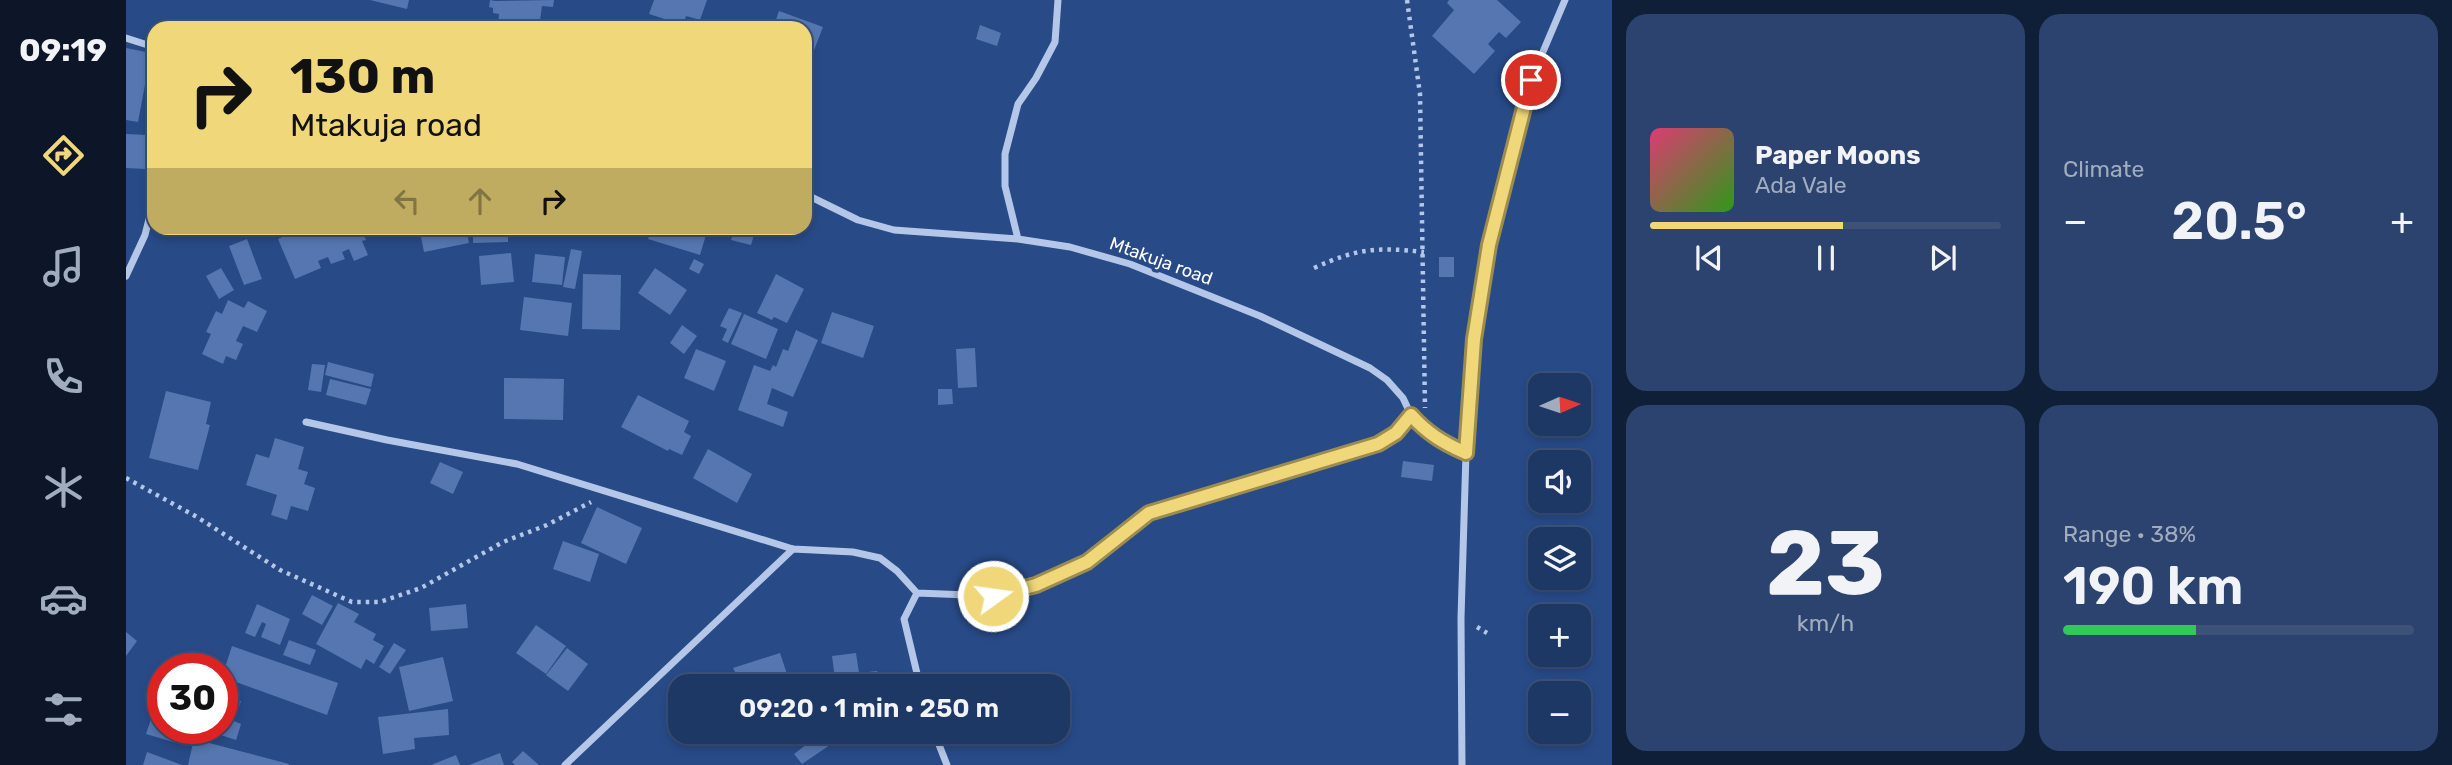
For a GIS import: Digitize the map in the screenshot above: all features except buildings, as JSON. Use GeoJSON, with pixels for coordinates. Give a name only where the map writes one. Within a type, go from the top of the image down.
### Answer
{"type":"FeatureCollection","features":[{"type":"Feature","properties":{"kind":"street"},"geometry":{"type":"LineString","coordinates":[[1018,239],[1006,186],[1005,154],[1018,104],[1036,78],[1055,42],[1058,0]]}},
{"type":"Feature","properties":{"kind":"street"},"geometry":{"type":"LineString","coordinates":[[1462,765],[1461,618],[1466,453],[1474,339],[1489,245],[1531,80],[1565,0]]}},
{"type":"Feature","properties":{"kind":"street"},"geometry":{"type":"LineString","coordinates":[[126,38],[147,45]]}},
{"type":"Feature","properties":{"kind":"street","name":"Mtakuja road"},"geometry":{"type":"LineString","coordinates":[[812,197],[858,220],[894,230],[1018,239],[1070,247],[1130,264],[1260,316],[1370,368],[1387,380],[1403,398],[1411,415],[1425,431],[1442,443],[1466,453]]}},
{"type":"Feature","properties":{"kind":"street"},"geometry":{"type":"LineString","coordinates":[[126,276],[147,226]]}},
{"type":"Feature","properties":{"kind":"street"},"geometry":{"type":"LineString","coordinates":[[306,422],[517,464],[793,549],[853,552],[880,558],[897,571],[916,593],[993,596],[1036,585],[1087,562],[1149,513],[1378,444],[1396,433],[1411,415]]}},
{"type":"Feature","properties":{"kind":"street"},"geometry":{"type":"LineString","coordinates":[[565,765],[793,549]]}},
{"type":"Feature","properties":{"kind":"street"},"geometry":{"type":"LineString","coordinates":[[916,593],[904,619],[917,674]]}},
{"type":"Feature","properties":{"kind":"street"},"geometry":{"type":"LineString","coordinates":[[939,744],[947,765]]}},
{"type":"Feature","properties":{"kind":"path"},"geometry":{"type":"LineString","coordinates":[[1407,0],[1420,94],[1425,431]]}},
{"type":"Feature","properties":{"kind":"path"},"geometry":{"type":"LineString","coordinates":[[1314,268],[1358,250],[1424,252]]}},
{"type":"Feature","properties":{"kind":"path"},"geometry":{"type":"LineString","coordinates":[[126,478],[197,517],[279,570],[352,602],[380,602],[421,588],[503,542],[547,525],[612,492]]}},
{"type":"Feature","properties":{"kind":"route"},"geometry":{"type":"LineString","coordinates":[[993,596],[1036,585],[1087,562],[1149,513],[1378,444],[1396,433],[1411,415],[1425,431],[1442,443],[1466,453],[1474,339],[1489,245],[1531,80]]}}]}
